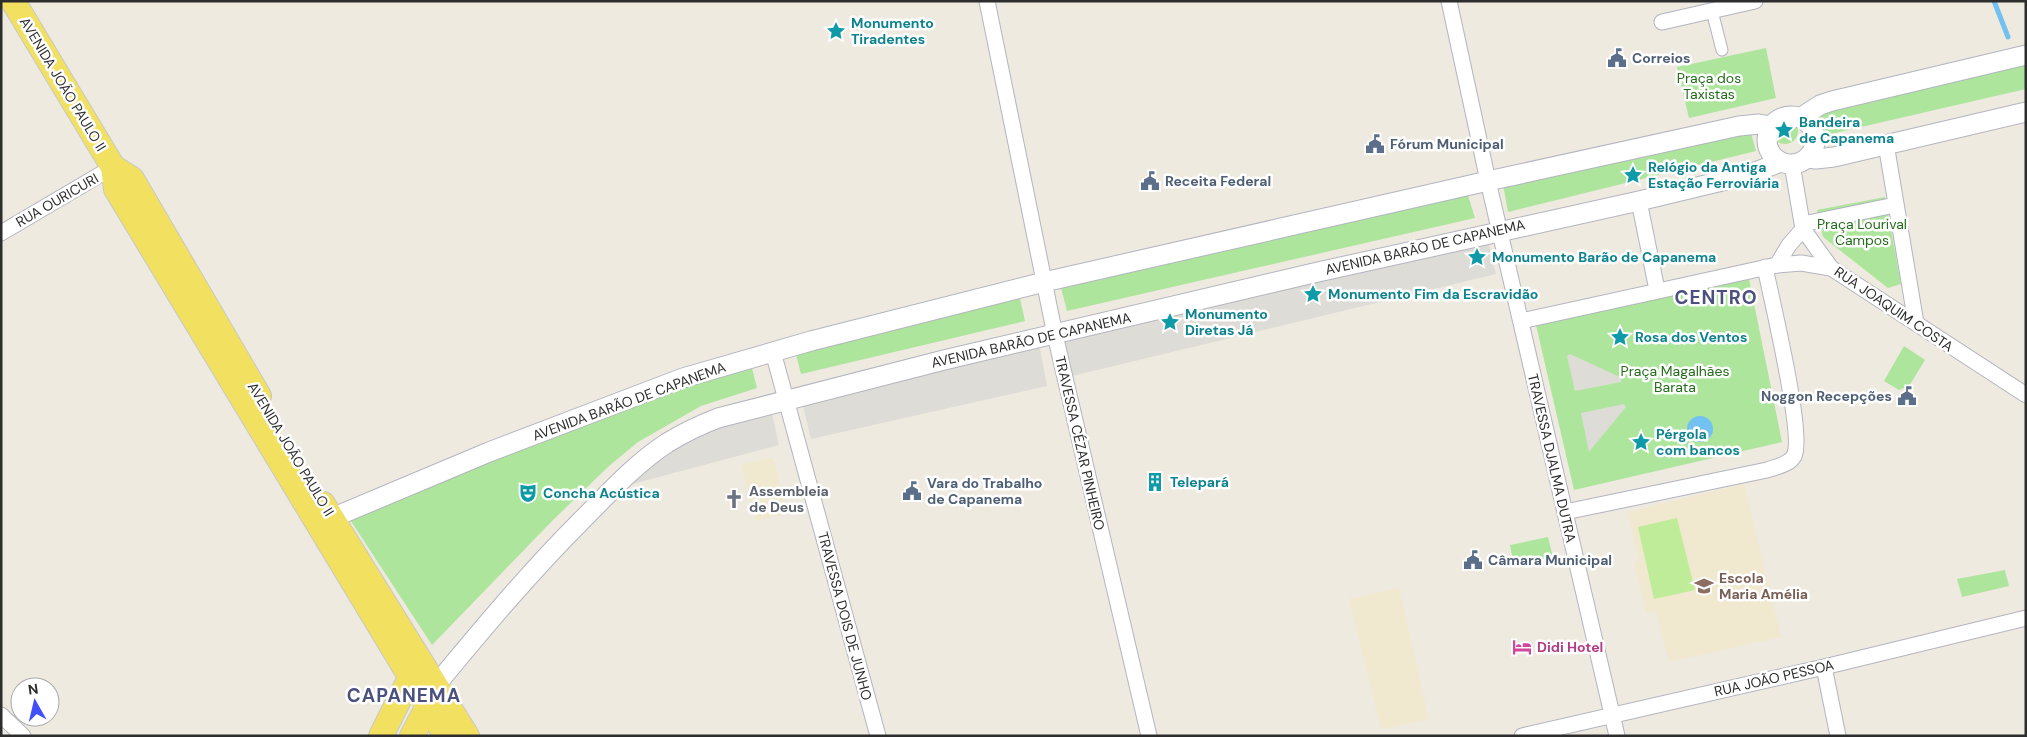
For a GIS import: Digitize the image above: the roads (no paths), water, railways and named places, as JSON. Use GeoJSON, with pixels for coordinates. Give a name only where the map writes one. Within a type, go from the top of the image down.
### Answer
{"type":"FeatureCollection","features":[{"type":"Feature","properties":{"kind":"main road","name":"AVENIDA JOÃO PAULO II"},"geometry":{"type":"LineString","coordinates":[[13,1],[113,167],[116,189],[438,699],[467,736]]}},
{"type":"Feature","properties":{"kind":"main road","name":"AVENIDA JOÃO PAULO II"},"geometry":{"type":"LineString","coordinates":[[324,521],[410,678],[438,699],[446,736]]}},
{"type":"Feature","properties":{"kind":"main road"},"geometry":{"type":"LineString","coordinates":[[386,728],[410,678]]}},
{"type":"Feature","properties":{"kind":"main road"},"geometry":{"type":"LineString","coordinates":[[386,728],[399,714],[438,699]]}},
{"type":"Feature","properties":{"kind":"main road","name":"AVENIDA BARÃO DE CAPANEMA"},"geometry":{"type":"LineString","coordinates":[[412,736],[438,699]]}},
{"type":"Feature","properties":{"kind":"street","name":"TRAVESSA CÉZAR PINHEIRO"},"geometry":{"type":"LineString","coordinates":[[987,1],[1055,335],[1149,736]]}},
{"type":"Feature","properties":{"kind":"street","name":"TRAVESSA DJALMA DUTRA"},"geometry":{"type":"LineString","coordinates":[[1449,1],[1499,230],[1616,736]]}},
{"type":"Feature","properties":{"kind":"street"},"geometry":{"type":"LineString","coordinates":[[1662,22],[1711,6],[1755,1]]}},
{"type":"Feature","properties":{"kind":"street"},"geometry":{"type":"LineString","coordinates":[[1711,6],[1722,50]]}},
{"type":"Feature","properties":{"kind":"street"},"geometry":{"type":"LineString","coordinates":[[1800,118],[1820,105],[2026,55]]}},
{"type":"Feature","properties":{"kind":"street","name":"AVENIDA BARÃO DE CAPANEMA"},"geometry":{"type":"LineString","coordinates":[[438,699],[528,575],[560,541],[642,462],[667,443],[694,428],[718,418],[944,360],[1318,272],[1747,176],[1794,161],[1824,158],[2026,112]]}},
{"type":"Feature","properties":{"kind":"street"},"geometry":{"type":"LineString","coordinates":[[1785,117],[1800,118],[1812,128],[1815,144],[1794,161],[1774,158],[1769,151],[1767,134],[1771,126],[1785,117]]}},
{"type":"Feature","properties":{"kind":"street","name":"AVENIDA BARÃO DE CAPANEMA"},"geometry":{"type":"LineString","coordinates":[[324,521],[489,452],[682,378],[773,352],[1044,282],[1488,181],[1739,126],[1759,124],[1771,126]]}},
{"type":"Feature","properties":{"kind":"street"},"geometry":{"type":"LineString","coordinates":[[1886,144],[1916,323]]}},
{"type":"Feature","properties":{"kind":"street","name":"RUA JOAQUIM COSTA"},"geometry":{"type":"LineString","coordinates":[[1794,161],[1803,227],[1831,268],[2026,395]]}},
{"type":"Feature","properties":{"kind":"street","name":"RUA OURICURI"},"geometry":{"type":"LineString","coordinates":[[1,234],[113,167]]}},
{"type":"Feature","properties":{"kind":"street"},"geometry":{"type":"LineString","coordinates":[[1639,201],[1657,290]]}},
{"type":"Feature","properties":{"kind":"street"},"geometry":{"type":"LineString","coordinates":[[1771,266],[1803,227],[1896,205]]}},
{"type":"Feature","properties":{"kind":"street"},"geometry":{"type":"LineString","coordinates":[[1521,321],[1771,266],[1801,263],[1831,268]]}},
{"type":"Feature","properties":{"kind":"street"},"geometry":{"type":"LineString","coordinates":[[1565,512],[1767,470],[1782,465],[1793,458],[1797,447],[1794,413],[1771,266]]}},
{"type":"Feature","properties":{"kind":"street","name":"TRAVESSA DOIS DE JUNHO"},"geometry":{"type":"LineString","coordinates":[[773,352],[878,736]]}},
{"type":"Feature","properties":{"kind":"street","name":"RUA JOÃO PESSOA"},"geometry":{"type":"LineString","coordinates":[[1522,736],[2026,618]]}},
{"type":"Feature","properties":{"kind":"street"},"geometry":{"type":"LineString","coordinates":[[1824,666],[1838,736]]}},
{"type":"Feature","properties":{"kind":"street"},"geometry":{"type":"LineString","coordinates":[[1,714],[23,736]]}},
{"type":"Feature","properties":{"kind":"water"},"geometry":{"type":"Polygon","coordinates":[[[1700,416],[1709,420],[1713,429],[1709,438],[1700,442],[1691,438],[1687,429],[1691,420],[1700,416]]]}},
{"type":"Feature","properties":{"kind":"waterway"},"geometry":{"type":"LineString","coordinates":[[1994,1],[2008,37]]}},
{"type":"Feature","properties":{"kind":"place","name":"Monumento Tiradentes"},"geometry":{"type":"Point","coordinates":[836,31]}},
{"type":"Feature","properties":{"kind":"place","name":"Correios"},"geometry":{"type":"Point","coordinates":[1617,58]}},
{"type":"Feature","properties":{"kind":"place","name":"Bandeira de Capanema"},"geometry":{"type":"Point","coordinates":[1784,130]}},
{"type":"Feature","properties":{"kind":"place","name":"Fórum Municipal"},"geometry":{"type":"Point","coordinates":[1375,144]}},
{"type":"Feature","properties":{"kind":"place","name":"Relógio da Antiga Estação Ferroviária"},"geometry":{"type":"Point","coordinates":[1633,175]}},
{"type":"Feature","properties":{"kind":"place","name":"Receita Federal"},"geometry":{"type":"Point","coordinates":[1150,181]}},
{"type":"Feature","properties":{"kind":"place","name":"Monumento Barão de Capanema"},"geometry":{"type":"Point","coordinates":[1477,257]}},
{"type":"Feature","properties":{"kind":"place","name":"Monumento Fim da Escravidão"},"geometry":{"type":"Point","coordinates":[1313,294]}},
{"type":"Feature","properties":{"kind":"place","name":"Monumento Diretas Já"},"geometry":{"type":"Point","coordinates":[1170,322]}},
{"type":"Feature","properties":{"kind":"place","name":"Rosa dos Ventos"},"geometry":{"type":"Point","coordinates":[1620,337]}},
{"type":"Feature","properties":{"kind":"place","name":"Noggon Recepções"},"geometry":{"type":"Point","coordinates":[1907,396]}},
{"type":"Feature","properties":{"kind":"place","name":"Pérgola com bancos"},"geometry":{"type":"Point","coordinates":[1641,442]}},
{"type":"Feature","properties":{"kind":"place","name":"Telepará"},"geometry":{"type":"Point","coordinates":[1155,482]}},
{"type":"Feature","properties":{"kind":"place","name":"Vara do Trabalho de Capanema"},"geometry":{"type":"Point","coordinates":[912,491]}},
{"type":"Feature","properties":{"kind":"place","name":"Concha Acústica"},"geometry":{"type":"Point","coordinates":[528,493]}},
{"type":"Feature","properties":{"kind":"place","name":"Assembleia de Deus"},"geometry":{"type":"Point","coordinates":[734,499]}},
{"type":"Feature","properties":{"kind":"place","name":"Câmara Municipal"},"geometry":{"type":"Point","coordinates":[1473,560]}},
{"type":"Feature","properties":{"kind":"place","name":"Escola Maria Amélia"},"geometry":{"type":"Point","coordinates":[1704,586]}},
{"type":"Feature","properties":{"kind":"place","name":"Didi Hotel"},"geometry":{"type":"Point","coordinates":[1522,647]}},
{"type":"Feature","properties":{"kind":"district","name":"CENTRO"},"geometry":{"type":"Point","coordinates":[1716,297]}},
{"type":"Feature","properties":{"kind":"district","name":"CAPANEMA"},"geometry":{"type":"Point","coordinates":[404,695]}},
{"type":"Feature","properties":{"kind":"park label","name":"Praça dos Taxistas"},"geometry":{"type":"Point","coordinates":[1709,86]}},
{"type":"Feature","properties":{"kind":"park label","name":"Praça Lourival Campos"},"geometry":{"type":"Point","coordinates":[1862,232]}},
{"type":"Feature","properties":{"kind":"park label","name":"Praça Magalhães Barata"},"geometry":{"type":"Point","coordinates":[1675,380]}}]}
